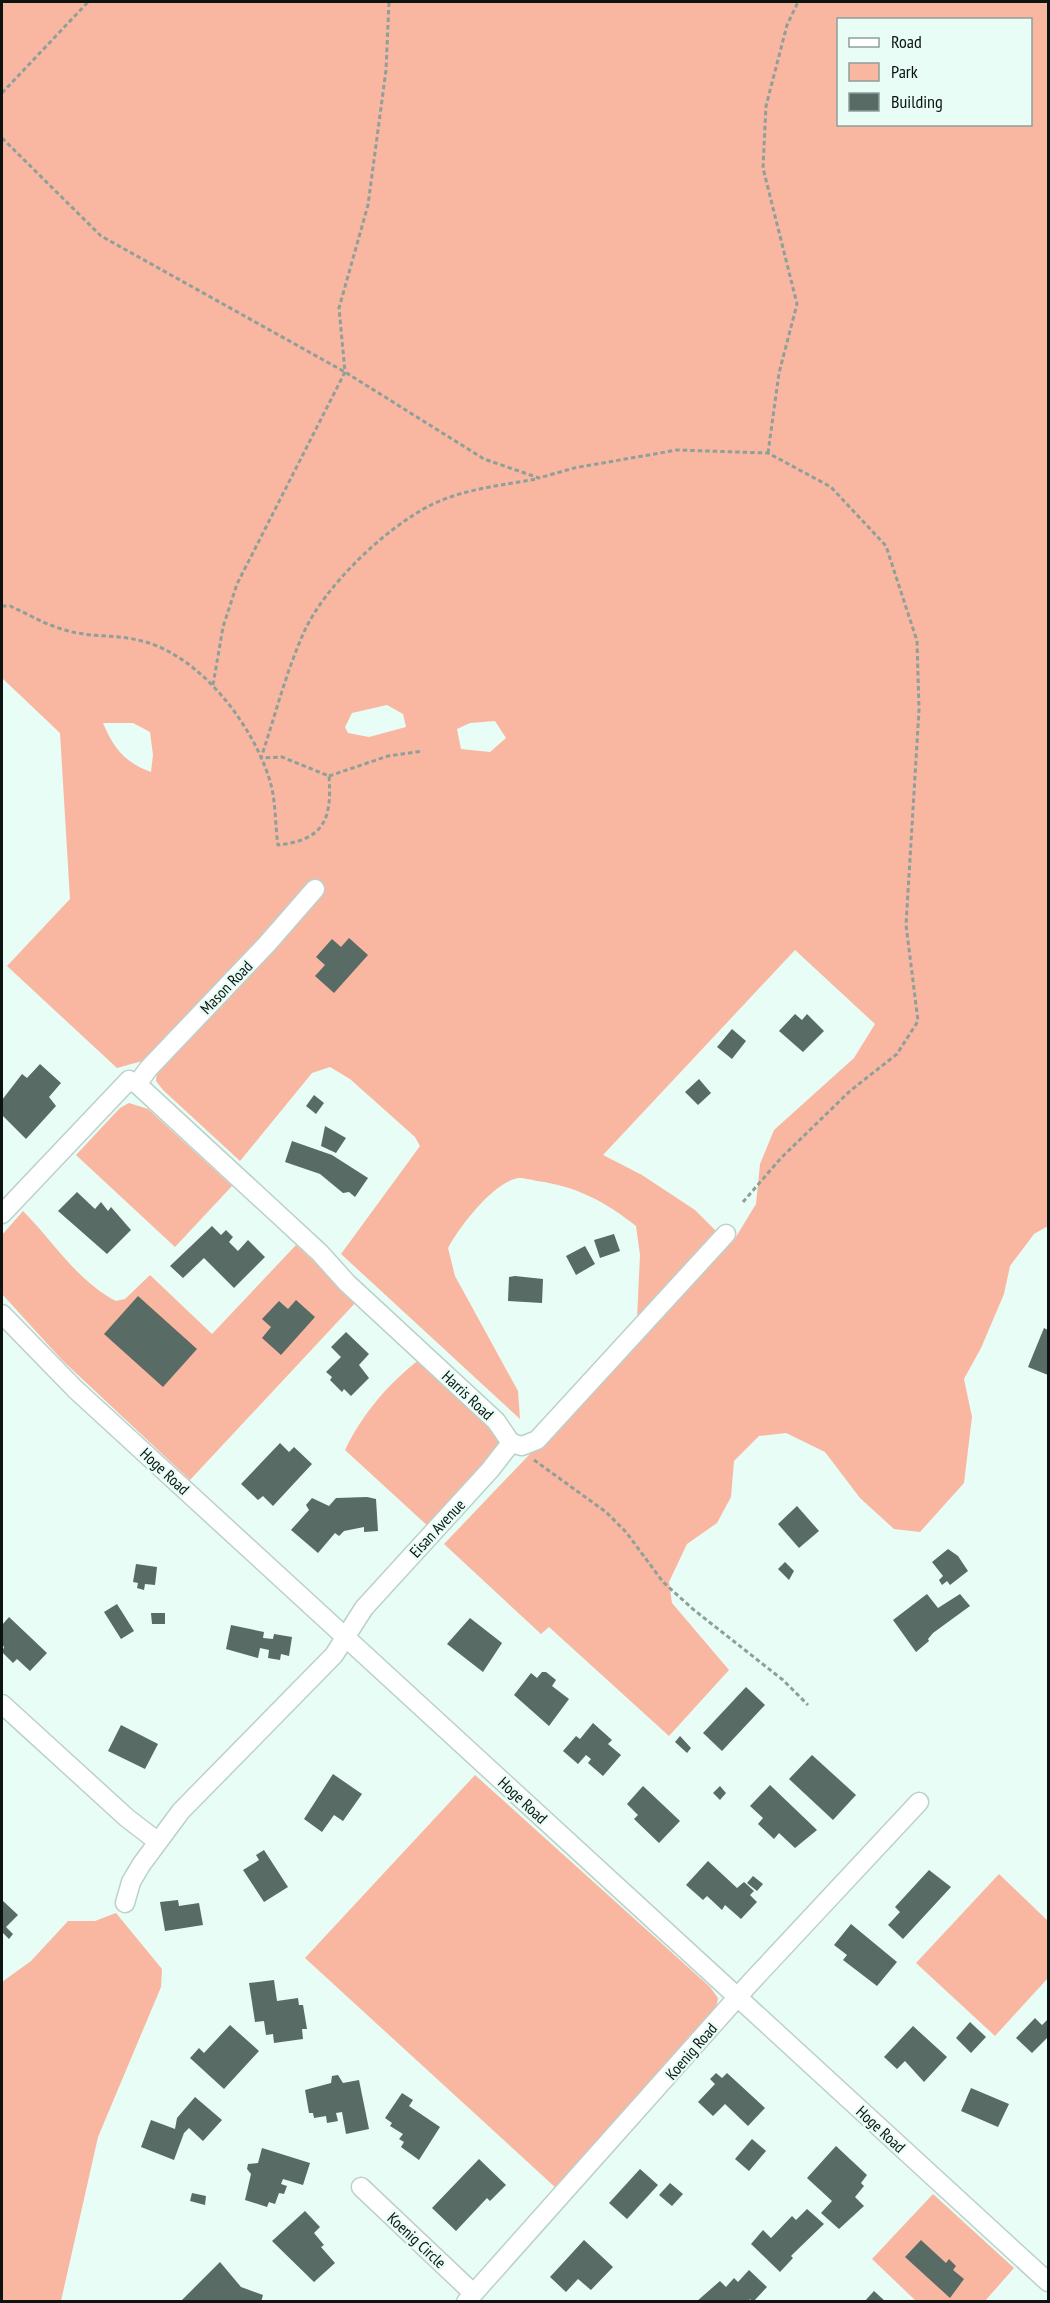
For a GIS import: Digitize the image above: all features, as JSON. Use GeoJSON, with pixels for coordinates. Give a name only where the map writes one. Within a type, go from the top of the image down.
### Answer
{"type":"FeatureCollection","features":[{"type":"Feature","properties":{"kind":"street","name":"Mason Road"},"geometry":{"type":"LineString","coordinates":[[2,1214],[149,1068],[267,944],[315,889]]}},
{"type":"Feature","properties":{"kind":"street","name":"Harris Road"},"geometry":{"type":"LineString","coordinates":[[133,1082],[496,1421],[511,1443]]}},
{"type":"Feature","properties":{"kind":"street"},"geometry":{"type":"LineString","coordinates":[[511,1443],[522,1446],[537,1440],[726,1233]]}},
{"type":"Feature","properties":{"kind":"street","name":"Hoge Road"},"geometry":{"type":"LineString","coordinates":[[2,1314],[75,1389],[1048,2282]]}},
{"type":"Feature","properties":{"kind":"street","name":"Eisan Avenue"},"geometry":{"type":"LineString","coordinates":[[125,1903],[131,1882],[157,1841],[181,1811],[334,1655],[364,1608],[490,1470],[511,1443]]}},
{"type":"Feature","properties":{"kind":"street"},"geometry":{"type":"LineString","coordinates":[[2,1704],[127,1818],[157,1841]]}},
{"type":"Feature","properties":{"kind":"street","name":"Koenig Road"},"geometry":{"type":"LineString","coordinates":[[470,2297],[737,1998],[919,1803]]}},
{"type":"Feature","properties":{"kind":"street","name":"Koenig Circle"},"geometry":{"type":"LineString","coordinates":[[361,2187],[470,2297]]}},
{"type":"Feature","properties":{"kind":"path"},"geometry":{"type":"LineString","coordinates":[[2,93],[87,2]]}},
{"type":"Feature","properties":{"kind":"path"},"geometry":{"type":"LineString","coordinates":[[213,685],[223,627],[237,584],[345,372],[339,308],[368,205],[386,70],[389,2]]}},
{"type":"Feature","properties":{"kind":"path"},"geometry":{"type":"LineString","coordinates":[[768,453],[778,373],[797,304],[763,168],[766,106],[787,25],[798,2]]}},
{"type":"Feature","properties":{"kind":"path"},"geometry":{"type":"LineString","coordinates":[[2,138],[101,236],[345,372],[484,459],[539,478]]}},
{"type":"Feature","properties":{"kind":"path"},"geometry":{"type":"LineString","coordinates":[[261,758],[304,632],[344,572],[383,538],[431,505],[485,488],[539,478],[574,468],[677,450],[768,453],[831,487],[886,546],[917,641],[919,710],[906,925],[918,1021],[897,1054],[850,1091],[781,1158],[743,1202]]}},
{"type":"Feature","properties":{"kind":"path"},"geometry":{"type":"LineString","coordinates":[[2,606],[10,606],[65,630],[142,640],[170,651],[213,685],[239,719],[261,758],[271,783],[278,845],[292,843],[310,835],[327,820],[331,807],[329,776]]}},
{"type":"Feature","properties":{"kind":"path"},"geometry":{"type":"LineString","coordinates":[[261,758],[282,757],[329,776],[388,756],[423,751]]}},
{"type":"Feature","properties":{"kind":"path"},"geometry":{"type":"LineString","coordinates":[[511,1443],[606,1512],[626,1532],[663,1582],[694,1610],[783,1680],[808,1705]]}},
{"type":"Feature","properties":{"kind":"green space"},"geometry":{"type":"Polygon","coordinates":[[[2,2],[1048,2],[1048,1226],[1034,1234],[1010,1266],[1004,1294],[981,1348],[964,1379],[972,1417],[964,1483],[920,1532],[894,1529],[860,1498],[825,1452],[786,1433],[759,1436],[734,1461],[731,1497],[717,1523],[687,1544],[669,1582],[672,1603],[729,1670],[669,1736],[549,1627],[541,1634],[444,1544],[734,1240],[756,1204],[760,1164],[774,1130],[854,1058],[875,1024],[795,950],[603,1155],[642,1175],[695,1210],[717,1232],[637,1319],[640,1255],[636,1226],[625,1217],[578,1191],[521,1178],[499,1187],[478,1206],[448,1248],[455,1276],[518,1391],[520,1419],[341,1254],[420,1146],[415,1137],[350,1079],[330,1067],[312,1073],[240,1161],[163,1090],[156,1081],[157,1071],[146,1060],[117,1068],[7,966],[70,899],[60,733],[2,678],[2,2]],[[387,705],[352,713],[345,727],[348,733],[369,737],[406,727],[403,714],[387,705]],[[495,721],[470,723],[457,729],[461,749],[490,752],[506,738],[495,721]],[[103,723],[121,753],[134,764],[151,772],[153,755],[150,732],[133,723],[103,723]]]}},
{"type":"Feature","properties":{"kind":"green space"},"geometry":{"type":"Polygon","coordinates":[[[129,1103],[148,1109],[232,1186],[175,1247],[76,1155],[120,1108],[129,1103]]]}},
{"type":"Feature","properties":{"kind":"green space"},"geometry":{"type":"Polygon","coordinates":[[[23,1211],[78,1272],[102,1293],[116,1301],[125,1299],[150,1275],[212,1334],[296,1245],[357,1301],[190,1480],[62,1360],[2,1294],[2,1235],[23,1211]]]}},
{"type":"Feature","properties":{"kind":"green space"},"geometry":{"type":"Polygon","coordinates":[[[420,1359],[501,1436],[498,1451],[430,1528],[345,1450],[377,1400],[420,1359]]]}},
{"type":"Feature","properties":{"kind":"green space"},"geometry":{"type":"Polygon","coordinates":[[[475,1775],[710,1987],[718,1998],[716,2010],[556,2188],[305,1958],[475,1775]]]}},
{"type":"Feature","properties":{"kind":"green space"},"geometry":{"type":"Polygon","coordinates":[[[999,1874],[1048,1921],[1048,1978],[995,2036],[916,1963],[999,1874]]]}},
{"type":"Feature","properties":{"kind":"green space"},"geometry":{"type":"Polygon","coordinates":[[[116,1913],[162,1969],[161,1987],[98,2137],[61,2301],[2,2301],[2,1982],[31,1961],[68,1921],[95,1921],[116,1913]]]}},
{"type":"Feature","properties":{"kind":"green space"},"geometry":{"type":"Polygon","coordinates":[[[933,2194],[1014,2268],[985,2301],[916,2301],[872,2259],[933,2194]]]}},
{"type":"Feature","properties":{"kind":"building"},"geometry":{"type":"Polygon","coordinates":[[[349,938],[368,955],[334,993],[315,976],[325,965],[316,957],[332,939],[341,947],[349,938]]]}},
{"type":"Feature","properties":{"kind":"building"},"geometry":{"type":"Polygon","coordinates":[[[795,1014],[802,1020],[807,1014],[824,1031],[803,1052],[779,1031],[795,1014]]]}},
{"type":"Feature","properties":{"kind":"building"},"geometry":{"type":"Polygon","coordinates":[[[732,1029],[746,1041],[732,1059],[717,1047],[732,1029]]]}},
{"type":"Feature","properties":{"kind":"building"},"geometry":{"type":"Polygon","coordinates":[[[40,1064],[61,1083],[49,1097],[56,1106],[26,1139],[2,1115],[2,1100],[22,1074],[27,1078],[40,1064]]]}},
{"type":"Feature","properties":{"kind":"building"},"geometry":{"type":"Polygon","coordinates":[[[699,1079],[711,1093],[698,1105],[685,1092],[699,1079]]]}},
{"type":"Feature","properties":{"kind":"building"},"geometry":{"type":"Polygon","coordinates":[[[314,1095],[324,1103],[316,1114],[306,1106],[314,1095]]]}},
{"type":"Feature","properties":{"kind":"building"},"geometry":{"type":"Polygon","coordinates":[[[325,1126],[346,1138],[336,1153],[321,1146],[325,1126]]]}},
{"type":"Feature","properties":{"kind":"building"},"geometry":{"type":"Polygon","coordinates":[[[292,1141],[332,1155],[368,1178],[355,1197],[349,1192],[343,1193],[320,1174],[285,1162],[292,1141]]]}},
{"type":"Feature","properties":{"kind":"building"},"geometry":{"type":"Polygon","coordinates":[[[77,1192],[95,1209],[101,1202],[108,1211],[111,1207],[131,1230],[107,1254],[58,1211],[77,1192]]]}},
{"type":"Feature","properties":{"kind":"building"},"geometry":{"type":"Polygon","coordinates":[[[212,1226],[221,1235],[226,1230],[233,1237],[229,1242],[238,1251],[248,1240],[265,1257],[234,1288],[204,1258],[183,1278],[170,1266],[212,1226]]]}},
{"type":"Feature","properties":{"kind":"building"},"geometry":{"type":"Polygon","coordinates":[[[614,1234],[620,1251],[600,1258],[594,1240],[614,1234]]]}},
{"type":"Feature","properties":{"kind":"building"},"geometry":{"type":"Polygon","coordinates":[[[585,1246],[595,1264],[576,1275],[566,1256],[585,1246]]]}},
{"type":"Feature","properties":{"kind":"building"},"geometry":{"type":"Polygon","coordinates":[[[509,1277],[543,1279],[542,1303],[508,1301],[509,1277]]]}},
{"type":"Feature","properties":{"kind":"building"},"geometry":{"type":"Polygon","coordinates":[[[138,1296],[197,1349],[163,1387],[104,1334],[138,1296]]]}},
{"type":"Feature","properties":{"kind":"building"},"geometry":{"type":"Polygon","coordinates":[[[296,1300],[315,1317],[281,1355],[262,1338],[271,1327],[262,1319],[279,1301],[288,1309],[296,1300]]]}},
{"type":"Feature","properties":{"kind":"building"},"geometry":{"type":"Polygon","coordinates":[[[1044,1328],[1048,1330],[1048,1375],[1028,1367],[1044,1328]]]}},
{"type":"Feature","properties":{"kind":"building"},"geometry":{"type":"Polygon","coordinates":[[[346,1332],[369,1354],[359,1365],[369,1378],[351,1396],[344,1389],[342,1392],[330,1380],[332,1377],[326,1372],[341,1357],[331,1347],[346,1332]]]}},
{"type":"Feature","properties":{"kind":"building"},"geometry":{"type":"Polygon","coordinates":[[[280,1443],[289,1452],[294,1447],[312,1464],[273,1506],[263,1496],[258,1500],[241,1484],[280,1443]]]}},
{"type":"Feature","properties":{"kind":"building"},"geometry":{"type":"Polygon","coordinates":[[[312,1498],[329,1506],[336,1498],[376,1499],[378,1531],[364,1532],[364,1527],[344,1531],[339,1536],[335,1533],[318,1553],[291,1530],[309,1510],[306,1505],[312,1498]]]}},
{"type":"Feature","properties":{"kind":"building"},"geometry":{"type":"Polygon","coordinates":[[[797,1506],[819,1531],[799,1548],[778,1524],[797,1506]]]}},
{"type":"Feature","properties":{"kind":"building"},"geometry":{"type":"Polygon","coordinates":[[[948,1549],[958,1556],[968,1571],[950,1585],[947,1581],[942,1585],[939,1580],[943,1576],[932,1562],[948,1549]]]}},
{"type":"Feature","properties":{"kind":"building"},"geometry":{"type":"Polygon","coordinates":[[[785,1562],[794,1571],[789,1580],[778,1569],[785,1562]]]}},
{"type":"Feature","properties":{"kind":"building"},"geometry":{"type":"Polygon","coordinates":[[[136,1564],[157,1567],[155,1585],[145,1584],[144,1590],[137,1588],[138,1583],[133,1582],[136,1564]]]}},
{"type":"Feature","properties":{"kind":"building"},"geometry":{"type":"Polygon","coordinates":[[[927,1594],[938,1608],[960,1594],[970,1606],[933,1633],[929,1641],[916,1652],[893,1620],[927,1594]]]}},
{"type":"Feature","properties":{"kind":"building"},"geometry":{"type":"Polygon","coordinates":[[[117,1604],[134,1631],[121,1639],[104,1612],[117,1604]]]}},
{"type":"Feature","properties":{"kind":"building"},"geometry":{"type":"Polygon","coordinates":[[[151,1613],[165,1613],[165,1624],[152,1624],[151,1613]]]}},
{"type":"Feature","properties":{"kind":"building"},"geometry":{"type":"Polygon","coordinates":[[[9,1617],[47,1653],[30,1671],[17,1659],[13,1663],[2,1652],[4,1647],[2,1625],[9,1617]]]}},
{"type":"Feature","properties":{"kind":"building"},"geometry":{"type":"Polygon","coordinates":[[[470,1618],[502,1643],[483,1672],[447,1644],[470,1618]]]}},
{"type":"Feature","properties":{"kind":"building"},"geometry":{"type":"Polygon","coordinates":[[[231,1625],[264,1632],[263,1638],[273,1639],[274,1634],[292,1637],[289,1656],[281,1654],[280,1660],[268,1658],[269,1650],[260,1648],[258,1658],[226,1649],[231,1625]]]}},
{"type":"Feature","properties":{"kind":"building"},"geometry":{"type":"Polygon","coordinates":[[[542,1672],[546,1672],[556,1680],[552,1686],[569,1699],[549,1726],[514,1695],[531,1673],[537,1678],[542,1672]]]}},
{"type":"Feature","properties":{"kind":"building"},"geometry":{"type":"Polygon","coordinates":[[[746,1687],[765,1705],[722,1751],[703,1733],[746,1687]]]}},
{"type":"Feature","properties":{"kind":"building"},"geometry":{"type":"Polygon","coordinates":[[[593,1723],[612,1740],[608,1744],[621,1755],[603,1776],[588,1763],[591,1759],[586,1755],[578,1764],[563,1751],[576,1736],[580,1739],[593,1723]]]}},
{"type":"Feature","properties":{"kind":"building"},"geometry":{"type":"Polygon","coordinates":[[[121,1725],[158,1744],[145,1769],[108,1751],[121,1725]]]}},
{"type":"Feature","properties":{"kind":"building"},"geometry":{"type":"Polygon","coordinates":[[[680,1736],[691,1748],[687,1753],[675,1742],[680,1736]]]}},
{"type":"Feature","properties":{"kind":"building"},"geometry":{"type":"Polygon","coordinates":[[[812,1755],[856,1795],[833,1820],[789,1779],[812,1755]]]}},
{"type":"Feature","properties":{"kind":"building"},"geometry":{"type":"Polygon","coordinates":[[[333,1774],[362,1794],[343,1821],[334,1815],[322,1832],[304,1819],[333,1774]]]}},
{"type":"Feature","properties":{"kind":"building"},"geometry":{"type":"Polygon","coordinates":[[[770,1785],[817,1830],[795,1848],[779,1833],[774,1839],[758,1824],[763,1818],[750,1806],[770,1785]]]}},
{"type":"Feature","properties":{"kind":"building"},"geometry":{"type":"Polygon","coordinates":[[[643,1786],[680,1821],[659,1843],[634,1819],[638,1815],[627,1804],[643,1786]]]}},
{"type":"Feature","properties":{"kind":"building"},"geometry":{"type":"Polygon","coordinates":[[[720,1786],[726,1793],[720,1800],[713,1793],[720,1786]]]}},
{"type":"Feature","properties":{"kind":"building"},"geometry":{"type":"Polygon","coordinates":[[[264,1850],[288,1887],[264,1902],[243,1870],[259,1860],[256,1855],[264,1850]]]}},
{"type":"Feature","properties":{"kind":"building"},"geometry":{"type":"Polygon","coordinates":[[[708,1861],[737,1888],[744,1882],[754,1891],[750,1895],[757,1902],[741,1919],[725,1905],[722,1910],[707,1896],[703,1900],[686,1885],[708,1861]]]}},
{"type":"Feature","properties":{"kind":"building"},"geometry":{"type":"Polygon","coordinates":[[[929,1870],[951,1887],[903,1939],[888,1925],[900,1912],[895,1907],[929,1870]]]}},
{"type":"Feature","properties":{"kind":"building"},"geometry":{"type":"Polygon","coordinates":[[[753,1876],[763,1884],[757,1891],[747,1883],[753,1876]]]}},
{"type":"Feature","properties":{"kind":"building"},"geometry":{"type":"Polygon","coordinates":[[[2,1900],[18,1915],[6,1927],[13,1934],[9,1939],[2,1932],[2,1900]]]}},
{"type":"Feature","properties":{"kind":"building"},"geometry":{"type":"Polygon","coordinates":[[[178,1900],[179,1906],[199,1903],[203,1925],[165,1931],[160,1902],[178,1900]]]}},
{"type":"Feature","properties":{"kind":"building"},"geometry":{"type":"Polygon","coordinates":[[[851,1924],[897,1962],[877,1986],[843,1960],[847,1955],[834,1945],[851,1924]]]}},
{"type":"Feature","properties":{"kind":"building"},"geometry":{"type":"Polygon","coordinates":[[[274,1980],[277,2001],[298,1998],[299,2005],[303,2005],[307,2029],[302,2029],[303,2039],[274,2043],[273,2034],[266,2035],[264,2021],[255,2022],[249,1983],[274,1980]]]}},
{"type":"Feature","properties":{"kind":"building"},"geometry":{"type":"Polygon","coordinates":[[[1035,2018],[1042,2025],[1048,2019],[1048,2037],[1032,2053],[1016,2038],[1035,2018]]]}},
{"type":"Feature","properties":{"kind":"building"},"geometry":{"type":"Polygon","coordinates":[[[970,2022],[986,2037],[971,2053],[956,2038],[970,2022]]]}},
{"type":"Feature","properties":{"kind":"building"},"geometry":{"type":"Polygon","coordinates":[[[230,2025],[259,2051],[224,2089],[190,2058],[199,2048],[204,2053],[230,2025]]]}},
{"type":"Feature","properties":{"kind":"building"},"geometry":{"type":"Polygon","coordinates":[[[913,2026],[947,2057],[924,2082],[905,2061],[897,2069],[884,2057],[913,2026]]]}},
{"type":"Feature","properties":{"kind":"building"},"geometry":{"type":"Polygon","coordinates":[[[716,2073],[722,2078],[727,2073],[765,2108],[748,2126],[725,2104],[713,2116],[698,2102],[715,2084],[710,2079],[716,2073]]]}},
{"type":"Feature","properties":{"kind":"building"},"geometry":{"type":"Polygon","coordinates":[[[338,2075],[343,2083],[359,2080],[369,2129],[346,2134],[342,2112],[336,2113],[338,2121],[327,2123],[326,2116],[314,2118],[313,2113],[309,2113],[305,2090],[331,2083],[332,2076],[338,2075]]]}},
{"type":"Feature","properties":{"kind":"building"},"geometry":{"type":"Polygon","coordinates":[[[971,2088],[1009,2104],[998,2127],[961,2111],[971,2088]]]}},
{"type":"Feature","properties":{"kind":"building"},"geometry":{"type":"Polygon","coordinates":[[[402,2093],[413,2100],[409,2106],[440,2127],[419,2160],[401,2147],[404,2142],[399,2139],[403,2134],[390,2126],[392,2123],[385,2118],[402,2093]]]}},
{"type":"Feature","properties":{"kind":"building"},"geometry":{"type":"Polygon","coordinates":[[[195,2097],[222,2120],[203,2141],[189,2128],[184,2133],[174,2160],[141,2147],[151,2120],[175,2129],[177,2118],[195,2097]]]}},
{"type":"Feature","properties":{"kind":"building"},"geometry":{"type":"Polygon","coordinates":[[[752,2139],[766,2151],[749,2171],[735,2159],[752,2139]]]}},
{"type":"Feature","properties":{"kind":"building"},"geometry":{"type":"Polygon","coordinates":[[[836,2146],[867,2175],[861,2183],[864,2186],[855,2197],[864,2206],[839,2229],[821,2213],[832,2201],[807,2178],[836,2146]]]}},
{"type":"Feature","properties":{"kind":"building"},"geometry":{"type":"Polygon","coordinates":[[[262,2148],[310,2163],[303,2185],[283,2179],[281,2184],[287,2186],[284,2194],[279,2193],[275,2204],[269,2202],[267,2207],[245,2200],[251,2174],[247,2169],[248,2164],[258,2163],[262,2148]]]}},
{"type":"Feature","properties":{"kind":"building"},"geometry":{"type":"Polygon","coordinates":[[[479,2159],[506,2185],[490,2201],[487,2198],[456,2231],[432,2208],[479,2159]]]}},
{"type":"Feature","properties":{"kind":"building"},"geometry":{"type":"Polygon","coordinates":[[[640,2169],[658,2185],[627,2219],[609,2203],[640,2169]]]}},
{"type":"Feature","properties":{"kind":"building"},"geometry":{"type":"Polygon","coordinates":[[[670,2183],[683,2194],[672,2206],[659,2195],[670,2183]]]}},
{"type":"Feature","properties":{"kind":"building"},"geometry":{"type":"Polygon","coordinates":[[[192,2193],[206,2196],[205,2205],[190,2201],[192,2193]]]}},
{"type":"Feature","properties":{"kind":"building"},"geometry":{"type":"Polygon","coordinates":[[[807,2209],[824,2224],[791,2256],[793,2258],[780,2272],[751,2244],[763,2230],[771,2238],[792,2216],[796,2220],[807,2209]]]}},
{"type":"Feature","properties":{"kind":"building"},"geometry":{"type":"Polygon","coordinates":[[[305,2211],[320,2227],[314,2233],[324,2245],[321,2247],[335,2263],[314,2282],[272,2241],[305,2211]]]}},
{"type":"Feature","properties":{"kind":"building"},"geometry":{"type":"Polygon","coordinates":[[[584,2240],[613,2267],[591,2290],[578,2279],[566,2292],[550,2277],[584,2240]]]}},
{"type":"Feature","properties":{"kind":"building"},"geometry":{"type":"Polygon","coordinates":[[[921,2240],[946,2263],[949,2259],[956,2266],[953,2270],[964,2279],[950,2298],[905,2257],[921,2240]]]}},
{"type":"Feature","properties":{"kind":"building"},"geometry":{"type":"Polygon","coordinates":[[[220,2262],[241,2287],[263,2295],[261,2302],[180,2302],[220,2262]]]}},
{"type":"Feature","properties":{"kind":"building"},"geometry":{"type":"Polygon","coordinates":[[[749,2270],[767,2287],[753,2302],[750,2299],[748,2302],[696,2302],[720,2281],[726,2287],[734,2278],[738,2282],[749,2270]]]}},
{"type":"Feature","properties":{"kind":"building"},"geometry":{"type":"Polygon","coordinates":[[[874,2291],[886,2302],[864,2302],[874,2291]]]}}]}
